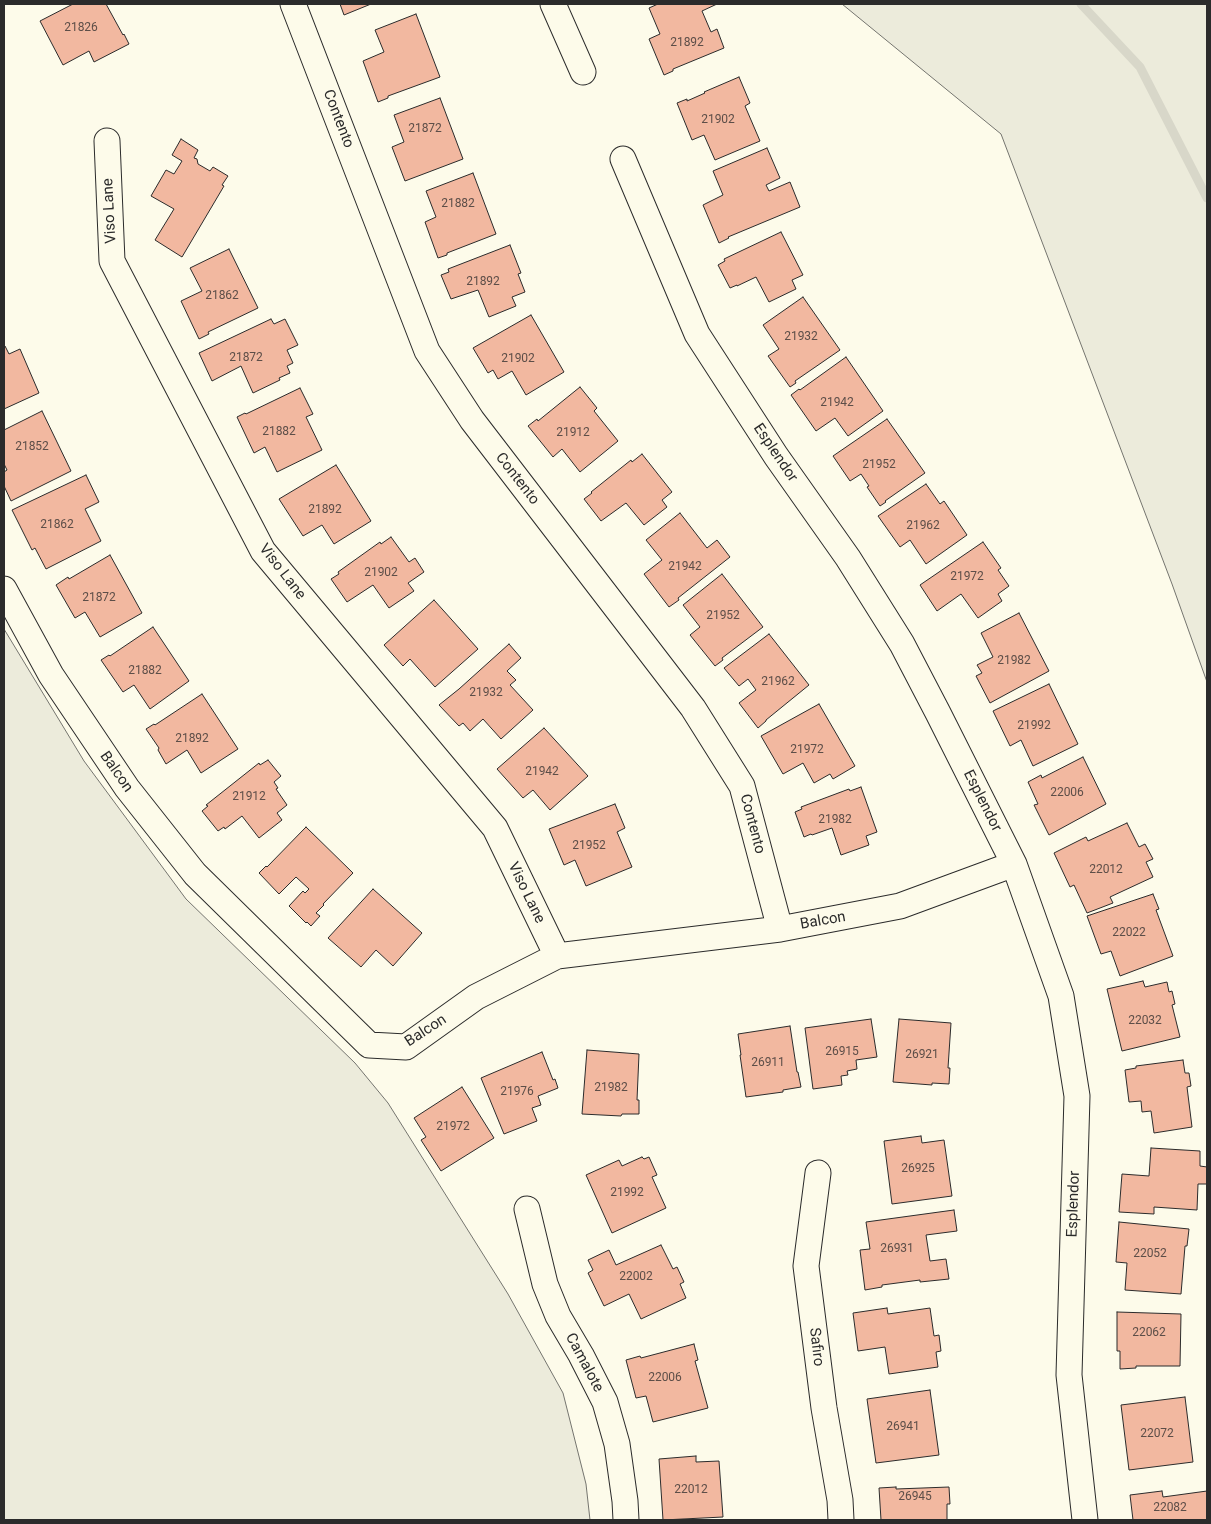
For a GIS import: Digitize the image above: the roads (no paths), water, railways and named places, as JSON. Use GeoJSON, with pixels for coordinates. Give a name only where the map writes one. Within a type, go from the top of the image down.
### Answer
{"type":"FeatureCollection","features":[{"type":"Feature","properties":{"kind":"street","name":"Contento"},"geometry":{"type":"LineString","coordinates":[[293,4],[426,351],[472,420],[694,708],[742,786],[780,928]]}},
{"type":"Feature","properties":{"kind":"street"},"geometry":{"type":"LineString","coordinates":[[553,4],[583,72]]}},
{"type":"Feature","properties":{"kind":"street","name":"Viso Lane"},"geometry":{"type":"LineString","coordinates":[[107,141],[112,260],[263,551],[495,828],[558,956]]}},
{"type":"Feature","properties":{"kind":"street","name":"Esplendor"},"geometry":{"type":"LineString","coordinates":[[623,159],[697,334],[776,456],[848,558],[902,644],[1014,864],[1061,996],[1078,1096],[1069,1375],[1086,1520]]}},
{"type":"Feature","properties":{"kind":"street","name":"Balcon"},"geometry":{"type":"LineString","coordinates":[[4,589],[51,675],[126,788],[176,851],[195,874],[369,1045],[406,1047],[476,997],[558,956],[780,928],[900,906],[1014,864]]}},
{"type":"Feature","properties":{"kind":"street","name":"Safiro"},"geometry":{"type":"LineString","coordinates":[[818,1173],[806,1266],[824,1408],[842,1520]]}},
{"type":"Feature","properties":{"kind":"street","name":"Camalote"},"geometry":{"type":"LineString","coordinates":[[527,1209],[545,1284],[558,1316],[581,1354],[605,1402],[617,1444],[626,1520]]}},
{"type":"Feature","properties":{"kind":"waterway"},"geometry":{"type":"LineString","coordinates":[[1081,4],[1140,67],[1207,198]]}}]}
